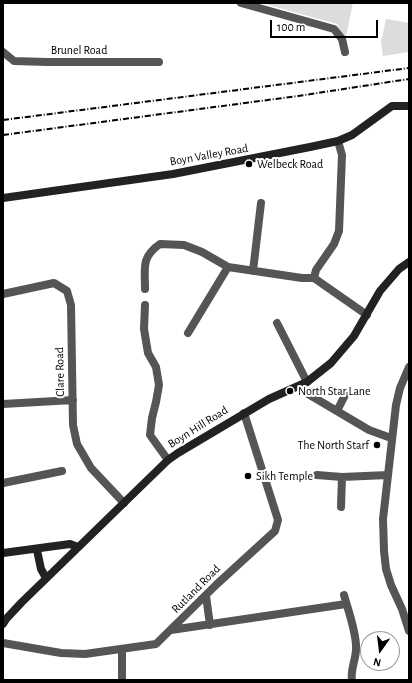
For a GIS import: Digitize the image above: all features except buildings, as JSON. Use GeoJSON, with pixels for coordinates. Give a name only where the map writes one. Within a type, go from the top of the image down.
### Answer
{"type":"FeatureCollection","features":[{"type":"Feature","properties":{"kind":"street"},"geometry":{"type":"LineString","coordinates":[[241,3],[334,29],[342,39],[345,52]]}},
{"type":"Feature","properties":{"kind":"street","name":"Brunel Road"},"geometry":{"type":"LineString","coordinates":[[3,52],[14,61],[159,62]]}},
{"type":"Feature","properties":{"kind":"street","name":"Boyn Valley Road"},"geometry":{"type":"LineString","coordinates":[[3,198],[173,174],[338,141],[352,135],[392,106],[409,106]]}},
{"type":"Feature","properties":{"kind":"street"},"geometry":{"type":"LineString","coordinates":[[314,278],[316,270],[334,244],[339,231],[342,155],[338,141]]}},
{"type":"Feature","properties":{"kind":"street"},"geometry":{"type":"LineString","coordinates":[[253,271],[261,203]]}},
{"type":"Feature","properties":{"kind":"street"},"geometry":{"type":"LineString","coordinates":[[145,289],[144,262],[148,254],[160,244],[184,245],[202,252],[228,267],[302,278],[314,278],[367,315]]}},
{"type":"Feature","properties":{"kind":"street","name":"Boyn Hill Road"},"geometry":{"type":"LineString","coordinates":[[3,624],[46,578],[168,460],[244,413],[269,399],[307,382],[331,363],[354,336],[380,291],[399,269],[409,262]]}},
{"type":"Feature","properties":{"kind":"street"},"geometry":{"type":"LineString","coordinates":[[188,333],[228,267]]}},
{"type":"Feature","properties":{"kind":"street","name":"Clare Road"},"geometry":{"type":"LineString","coordinates":[[3,294],[54,283],[68,291],[71,305],[73,426],[77,444],[91,468],[124,503]]}},
{"type":"Feature","properties":{"kind":"street"},"geometry":{"type":"LineString","coordinates":[[145,305],[144,329],[148,353],[156,367],[158,385],[150,435],[168,460]]}},
{"type":"Feature","properties":{"kind":"street"},"geometry":{"type":"LineString","coordinates":[[277,323],[307,382]]}},
{"type":"Feature","properties":{"kind":"street"},"geometry":{"type":"LineString","coordinates":[[409,367],[400,388],[396,404],[383,519],[386,569],[409,631]]}},
{"type":"Feature","properties":{"kind":"street"},"geometry":{"type":"LineString","coordinates":[[303,391],[369,430],[391,438]]}},
{"type":"Feature","properties":{"kind":"street"},"geometry":{"type":"LineString","coordinates":[[336,411],[345,395]]}},
{"type":"Feature","properties":{"kind":"street"},"geometry":{"type":"LineString","coordinates":[[3,404],[73,400]]}},
{"type":"Feature","properties":{"kind":"street","name":"Rutland Road"},"geometry":{"type":"LineString","coordinates":[[3,643],[61,653],[85,654],[156,644],[275,531],[278,520],[244,413]]}},
{"type":"Feature","properties":{"kind":"street"},"geometry":{"type":"LineString","coordinates":[[3,482],[62,470]]}},
{"type":"Feature","properties":{"kind":"street"},"geometry":{"type":"LineString","coordinates":[[317,475],[342,477],[388,475]]}},
{"type":"Feature","properties":{"kind":"street"},"geometry":{"type":"LineString","coordinates":[[341,507],[342,477]]}},
{"type":"Feature","properties":{"kind":"street"},"geometry":{"type":"LineString","coordinates":[[3,553],[37,550],[70,544],[78,547]]}},
{"type":"Feature","properties":{"kind":"street"},"geometry":{"type":"LineString","coordinates":[[37,550],[41,570],[46,578]]}},
{"type":"Feature","properties":{"kind":"street"},"geometry":{"type":"LineString","coordinates":[[344,595],[353,630],[356,650],[351,674],[352,680]]}},
{"type":"Feature","properties":{"kind":"street"},"geometry":{"type":"LineString","coordinates":[[206,596],[210,624]]}},
{"type":"Feature","properties":{"kind":"street"},"geometry":{"type":"LineString","coordinates":[[171,630],[346,604]]}},
{"type":"Feature","properties":{"kind":"street"},"geometry":{"type":"LineString","coordinates":[[122,649],[122,680]]}},
{"type":"Feature","properties":{"kind":"shaded area"},"geometry":{"type":"Polygon","coordinates":[[[261,3],[353,3],[345,41],[337,24],[261,3]]]}},
{"type":"Feature","properties":{"kind":"shaded area"},"geometry":{"type":"Polygon","coordinates":[[[386,19],[409,23],[409,52],[383,56],[381,42],[386,19]]]}},
{"type":"Feature","properties":{"kind":"railway"},"geometry":{"type":"LineString","coordinates":[[3,120],[409,68]]}},
{"type":"Feature","properties":{"kind":"railway"},"geometry":{"type":"LineString","coordinates":[[3,135],[298,96],[409,79]]}},
{"type":"Feature","properties":{"kind":"place","name":"Welbeck Road"},"geometry":{"type":"Point","coordinates":[249,164]}},
{"type":"Feature","properties":{"kind":"place","name":"North Star Lane"},"geometry":{"type":"Point","coordinates":[290,391]}},
{"type":"Feature","properties":{"kind":"place","name":"The North Starf"},"geometry":{"type":"Point","coordinates":[377,445]}},
{"type":"Feature","properties":{"kind":"place","name":"Sikh Temple"},"geometry":{"type":"Point","coordinates":[248,476]}}]}
